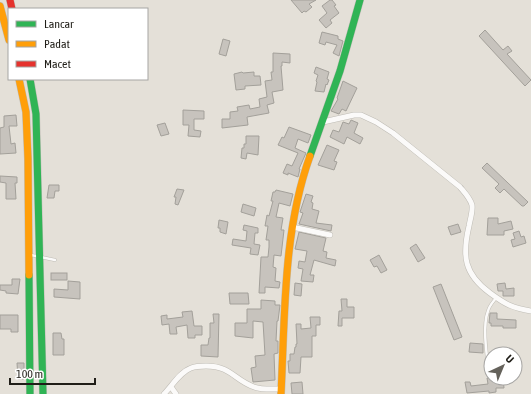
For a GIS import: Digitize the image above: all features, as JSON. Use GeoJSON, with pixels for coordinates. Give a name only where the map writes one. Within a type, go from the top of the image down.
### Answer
{"type":"FeatureCollection","features":[{"type":"Feature","properties":{"kind":"main road"},"geometry":{"type":"LineString","coordinates":[[281,392],[287,284],[292,227],[296,202],[342,63],[360,0]]}},
{"type":"Feature","properties":{"kind":"main road"},"geometry":{"type":"LineString","coordinates":[[0,6],[8,36]]}},
{"type":"Feature","properties":{"kind":"main road"},"geometry":{"type":"LineString","coordinates":[[19,80],[26,112],[30,394]]}},
{"type":"Feature","properties":{"kind":"main road"},"geometry":{"type":"LineString","coordinates":[[30,80],[36,114],[43,394]]}},
{"type":"Feature","properties":{"kind":"street"},"geometry":{"type":"LineString","coordinates":[[323,122],[354,115],[361,115],[376,122],[393,133],[460,187],[469,197],[472,206],[465,242],[467,267],[474,278],[496,298],[512,307],[531,311]]}},
{"type":"Feature","properties":{"kind":"street"},"geometry":{"type":"LineString","coordinates":[[292,227],[330,235]]}},
{"type":"Feature","properties":{"kind":"street"},"geometry":{"type":"LineString","coordinates":[[164,394],[185,372],[197,366],[217,366],[229,371],[244,382],[255,387],[281,392]]}},
{"type":"Feature","properties":{"kind":"street"},"geometry":{"type":"LineString","coordinates":[[171,387],[176,394]]}},
{"type":"Feature","properties":{"kind":"lane"},"geometry":{"type":"LineString","coordinates":[[29,255],[55,260]]}},
{"type":"Feature","properties":{"kind":"lane"},"geometry":{"type":"LineString","coordinates":[[487,346],[486,322],[488,310],[496,298]]}},
{"type":"Feature","properties":{"kind":"building"},"geometry":{"type":"Polygon","coordinates":[[[291,0],[316,0],[309,4],[312,7],[306,12],[304,11],[302,13],[291,0]]]}},
{"type":"Feature","properties":{"kind":"building"},"geometry":{"type":"Polygon","coordinates":[[[332,0],[336,5],[334,6],[339,13],[330,20],[332,23],[326,28],[319,20],[327,13],[322,6],[332,0]]]}},
{"type":"Feature","properties":{"kind":"building"},"geometry":{"type":"Polygon","coordinates":[[[485,30],[503,50],[508,46],[512,51],[507,54],[531,80],[525,86],[479,36],[485,30]]]}},
{"type":"Feature","properties":{"kind":"building"},"geometry":{"type":"Polygon","coordinates":[[[322,32],[338,36],[338,39],[343,41],[339,56],[333,53],[337,45],[326,42],[325,45],[319,43],[322,32]]]}},
{"type":"Feature","properties":{"kind":"building"},"geometry":{"type":"Polygon","coordinates":[[[223,39],[230,41],[226,56],[219,54],[223,39]]]}},
{"type":"Feature","properties":{"kind":"building"},"geometry":{"type":"Polygon","coordinates":[[[273,53],[290,54],[290,63],[282,62],[283,90],[272,92],[274,103],[267,105],[269,113],[247,117],[248,125],[222,128],[222,119],[230,119],[230,112],[238,111],[237,107],[249,105],[250,109],[260,107],[259,99],[267,97],[265,81],[272,80],[271,72],[273,72],[273,53]]]}},
{"type":"Feature","properties":{"kind":"building"},"geometry":{"type":"Polygon","coordinates":[[[316,67],[329,72],[327,79],[329,80],[327,85],[326,84],[324,92],[315,91],[318,75],[314,73],[316,67]]]}},
{"type":"Feature","properties":{"kind":"building"},"geometry":{"type":"Polygon","coordinates":[[[254,72],[254,76],[260,76],[261,85],[245,86],[245,89],[236,90],[234,74],[254,72]]]}},
{"type":"Feature","properties":{"kind":"building"},"geometry":{"type":"Polygon","coordinates":[[[343,81],[357,88],[346,111],[342,109],[339,114],[331,111],[338,99],[337,98],[343,81]]]}},
{"type":"Feature","properties":{"kind":"building"},"geometry":{"type":"Polygon","coordinates":[[[183,110],[204,111],[204,119],[194,119],[194,130],[201,131],[200,137],[188,136],[189,125],[183,125],[183,110]]]}},
{"type":"Feature","properties":{"kind":"building"},"geometry":{"type":"Polygon","coordinates":[[[16,115],[17,126],[9,126],[11,144],[15,143],[16,153],[0,154],[0,128],[4,127],[4,116],[16,115]]]}},
{"type":"Feature","properties":{"kind":"building"},"geometry":{"type":"Polygon","coordinates":[[[351,120],[358,123],[354,133],[363,138],[360,144],[347,137],[344,144],[330,137],[333,130],[339,132],[343,122],[349,124],[351,120]]]}},
{"type":"Feature","properties":{"kind":"building"},"geometry":{"type":"Polygon","coordinates":[[[165,123],[169,134],[161,136],[157,125],[165,123]]]}},
{"type":"Feature","properties":{"kind":"building"},"geometry":{"type":"Polygon","coordinates":[[[289,127],[311,135],[308,143],[298,139],[295,148],[306,153],[299,169],[298,177],[288,173],[288,175],[283,173],[287,164],[292,166],[298,153],[278,145],[282,137],[284,138],[289,127]]]}},
{"type":"Feature","properties":{"kind":"building"},"geometry":{"type":"Polygon","coordinates":[[[246,136],[259,136],[258,155],[247,153],[246,159],[241,158],[242,148],[244,148],[244,144],[246,144],[246,136]]]}},
{"type":"Feature","properties":{"kind":"building"},"geometry":{"type":"Polygon","coordinates":[[[327,145],[339,150],[334,161],[337,162],[334,170],[318,165],[327,145]]]}},
{"type":"Feature","properties":{"kind":"building"},"geometry":{"type":"Polygon","coordinates":[[[487,163],[528,202],[524,206],[522,206],[504,189],[500,193],[495,188],[499,184],[482,168],[487,163]]]}},
{"type":"Feature","properties":{"kind":"building"},"geometry":{"type":"Polygon","coordinates":[[[0,176],[17,177],[17,183],[15,183],[16,199],[6,199],[6,183],[0,182],[0,176]]]}},
{"type":"Feature","properties":{"kind":"building"},"geometry":{"type":"Polygon","coordinates":[[[49,185],[59,185],[59,191],[55,191],[54,198],[47,198],[49,185]]]}},
{"type":"Feature","properties":{"kind":"building"},"geometry":{"type":"Polygon","coordinates":[[[177,189],[184,190],[178,205],[175,204],[176,197],[174,197],[177,189]]]}},
{"type":"Feature","properties":{"kind":"building"},"geometry":{"type":"Polygon","coordinates":[[[276,190],[293,194],[290,206],[279,203],[276,217],[283,218],[281,230],[284,230],[281,256],[274,255],[273,267],[276,268],[275,281],[280,282],[279,288],[265,287],[265,293],[259,293],[261,257],[268,257],[269,247],[269,240],[266,240],[268,226],[265,226],[267,215],[269,216],[273,201],[271,201],[273,192],[276,190]]]}},
{"type":"Feature","properties":{"kind":"building"},"geometry":{"type":"Polygon","coordinates":[[[306,194],[313,196],[311,202],[313,203],[312,209],[319,211],[316,223],[332,225],[331,231],[299,224],[303,213],[300,212],[306,194]]]}},
{"type":"Feature","properties":{"kind":"building"},"geometry":{"type":"Polygon","coordinates":[[[243,204],[256,208],[254,216],[241,212],[243,204]]]}},
{"type":"Feature","properties":{"kind":"building"},"geometry":{"type":"Polygon","coordinates":[[[488,218],[498,218],[498,224],[511,221],[513,229],[504,231],[504,235],[487,235],[488,218]]]}},
{"type":"Feature","properties":{"kind":"building"},"geometry":{"type":"Polygon","coordinates":[[[219,220],[228,222],[226,234],[220,232],[220,228],[218,228],[219,220]]]}},
{"type":"Feature","properties":{"kind":"building"},"geometry":{"type":"Polygon","coordinates":[[[458,224],[461,232],[451,235],[448,227],[458,224]]]}},
{"type":"Feature","properties":{"kind":"building"},"geometry":{"type":"Polygon","coordinates":[[[244,225],[258,228],[258,233],[255,233],[254,244],[260,245],[258,255],[250,254],[251,248],[232,245],[233,239],[246,241],[247,231],[243,230],[244,225]]]}},
{"type":"Feature","properties":{"kind":"building"},"geometry":{"type":"Polygon","coordinates":[[[519,231],[521,237],[524,236],[526,243],[513,247],[511,240],[515,239],[513,233],[519,231]]]}},
{"type":"Feature","properties":{"kind":"building"},"geometry":{"type":"Polygon","coordinates":[[[299,232],[326,238],[323,251],[327,252],[326,258],[336,260],[335,266],[314,260],[310,275],[314,275],[313,282],[301,281],[303,269],[298,268],[299,261],[305,262],[307,251],[295,249],[299,232]]]}},
{"type":"Feature","properties":{"kind":"building"},"geometry":{"type":"Polygon","coordinates":[[[416,244],[425,258],[418,262],[410,248],[416,244]]]}},
{"type":"Feature","properties":{"kind":"building"},"geometry":{"type":"Polygon","coordinates":[[[379,255],[387,270],[381,273],[377,266],[374,267],[370,260],[379,255]]]}},
{"type":"Feature","properties":{"kind":"building"},"geometry":{"type":"Polygon","coordinates":[[[51,273],[67,273],[67,280],[51,280],[51,273]]]}},
{"type":"Feature","properties":{"kind":"building"},"geometry":{"type":"Polygon","coordinates":[[[12,279],[20,279],[18,294],[6,293],[6,291],[0,290],[0,285],[12,285],[12,279]]]}},
{"type":"Feature","properties":{"kind":"building"},"geometry":{"type":"Polygon","coordinates":[[[68,281],[80,282],[80,299],[54,297],[54,289],[68,290],[68,281]]]}},
{"type":"Feature","properties":{"kind":"building"},"geometry":{"type":"Polygon","coordinates":[[[295,283],[302,284],[301,296],[294,295],[295,283]]]}},
{"type":"Feature","properties":{"kind":"building"},"geometry":{"type":"Polygon","coordinates":[[[505,283],[506,289],[514,288],[514,296],[503,296],[503,291],[498,291],[497,284],[505,283]]]}},
{"type":"Feature","properties":{"kind":"building"},"geometry":{"type":"Polygon","coordinates":[[[441,284],[462,337],[454,340],[433,287],[441,284]]]}},
{"type":"Feature","properties":{"kind":"building"},"geometry":{"type":"Polygon","coordinates":[[[229,293],[248,293],[249,304],[230,304],[229,293]]]}},
{"type":"Feature","properties":{"kind":"building"},"geometry":{"type":"Polygon","coordinates":[[[341,299],[347,299],[347,307],[354,307],[354,318],[342,318],[342,326],[338,326],[339,311],[342,311],[341,299]]]}},
{"type":"Feature","properties":{"kind":"building"},"geometry":{"type":"Polygon","coordinates":[[[261,300],[275,301],[275,305],[280,305],[277,321],[276,341],[278,341],[278,353],[274,354],[275,380],[253,382],[251,368],[256,367],[255,356],[265,355],[263,322],[253,321],[253,338],[235,336],[235,323],[247,323],[247,309],[261,309],[261,300]]]}},
{"type":"Feature","properties":{"kind":"building"},"geometry":{"type":"Polygon","coordinates":[[[192,311],[194,326],[202,326],[202,335],[195,335],[195,338],[188,338],[187,325],[176,327],[177,334],[170,334],[169,324],[162,325],[161,316],[167,315],[167,319],[183,317],[182,312],[192,311]]]}},
{"type":"Feature","properties":{"kind":"building"},"geometry":{"type":"Polygon","coordinates":[[[490,313],[497,313],[497,319],[516,320],[516,328],[491,326],[491,323],[489,323],[490,313]]]}},
{"type":"Feature","properties":{"kind":"building"},"geometry":{"type":"Polygon","coordinates":[[[213,314],[219,314],[218,357],[201,356],[201,345],[208,345],[210,338],[210,323],[214,323],[213,314]]]}},
{"type":"Feature","properties":{"kind":"building"},"geometry":{"type":"Polygon","coordinates":[[[0,315],[18,315],[18,332],[11,332],[11,329],[0,329],[0,315]]]}},
{"type":"Feature","properties":{"kind":"building"},"geometry":{"type":"Polygon","coordinates":[[[310,317],[320,317],[320,325],[316,325],[316,336],[312,336],[312,357],[301,357],[300,373],[289,373],[288,361],[290,361],[290,354],[294,354],[297,344],[296,324],[301,324],[301,329],[311,328],[310,317]]]}},
{"type":"Feature","properties":{"kind":"building"},"geometry":{"type":"Polygon","coordinates":[[[53,333],[61,333],[62,339],[64,339],[64,355],[53,355],[53,333]]]}},
{"type":"Feature","properties":{"kind":"building"},"geometry":{"type":"Polygon","coordinates":[[[470,343],[483,344],[483,353],[469,352],[470,343]]]}},
{"type":"Feature","properties":{"kind":"building"},"geometry":{"type":"Polygon","coordinates":[[[17,363],[24,363],[24,379],[18,379],[17,363]]]}},
{"type":"Feature","properties":{"kind":"building"},"geometry":{"type":"Polygon","coordinates":[[[302,382],[303,394],[292,394],[291,383],[302,382]]]}},
{"type":"Feature","properties":{"kind":"building"},"geometry":{"type":"Polygon","coordinates":[[[465,382],[470,382],[471,386],[483,385],[483,386],[504,386],[504,388],[496,388],[496,392],[489,393],[489,391],[467,393],[465,382]]]}},
{"type":"Feature","properties":{"kind":"traffic: fast"},"geometry":{"type":"LineString","coordinates":[[310,156],[340,71],[360,0]]}},
{"type":"Feature","properties":{"kind":"traffic: fast"},"geometry":{"type":"LineString","coordinates":[[30,80],[36,114],[43,394]]}},
{"type":"Feature","properties":{"kind":"traffic: fast"},"geometry":{"type":"LineString","coordinates":[[29,275],[30,394]]}},
{"type":"Feature","properties":{"kind":"traffic: slow"},"geometry":{"type":"LineString","coordinates":[[0,6],[8,36]]}},
{"type":"Feature","properties":{"kind":"traffic: slow"},"geometry":{"type":"LineString","coordinates":[[19,80],[26,112],[29,275]]}},
{"type":"Feature","properties":{"kind":"traffic: slow"},"geometry":{"type":"LineString","coordinates":[[281,394],[285,304],[290,243],[301,185],[310,156]]}},
{"type":"Feature","properties":{"kind":"traffic: jam"},"geometry":{"type":"LineString","coordinates":[[10,0],[12,8]]}}]}
